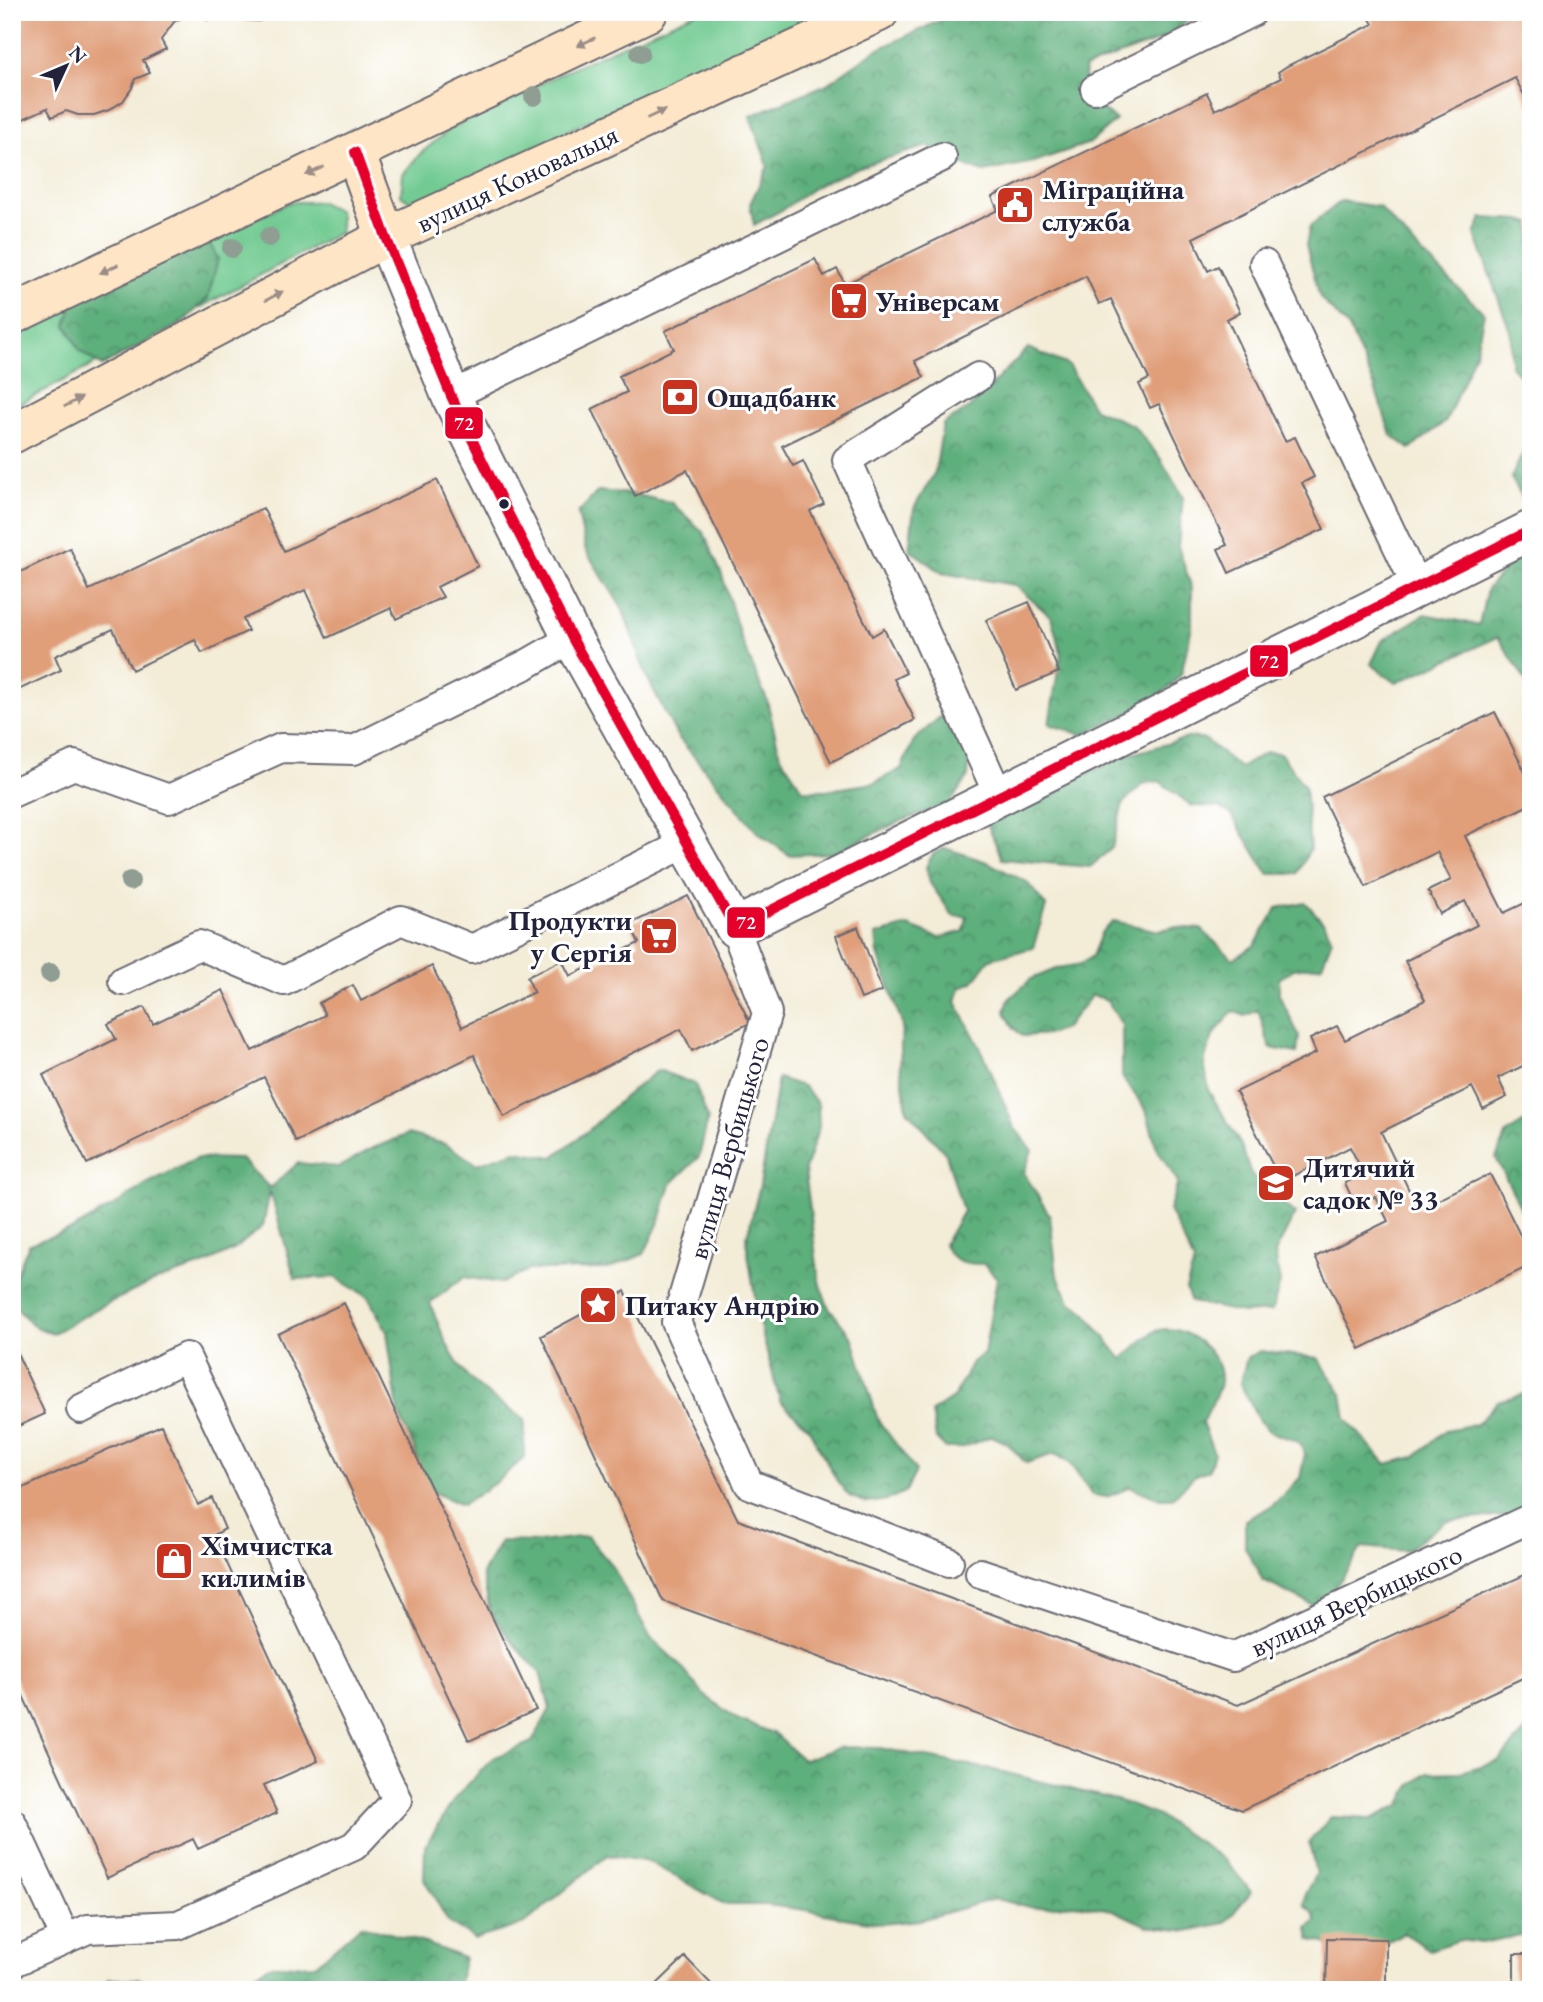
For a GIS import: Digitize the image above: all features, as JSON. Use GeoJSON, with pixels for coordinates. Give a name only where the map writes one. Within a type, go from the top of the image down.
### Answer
{"type":"FeatureCollection","features":[{"type":"Feature","properties":{"kind":"main road"},"geometry":{"type":"LineString","coordinates":[[12,315],[648,12]]}},
{"type":"Feature","properties":{"kind":"main road","name":"вулиця Коновальця"},"geometry":{"type":"LineString","coordinates":[[12,434],[386,237],[879,12]]}},
{"type":"Feature","properties":{"kind":"main road"},"geometry":{"type":"LineString","coordinates":[[355,152],[386,237]]}},
{"type":"Feature","properties":{"kind":"street","name":"вулиця Вербицького"},"geometry":{"type":"LineString","coordinates":[[386,237],[451,396],[572,638],[735,928]]}},
{"type":"Feature","properties":{"kind":"street"},"geometry":{"type":"LineString","coordinates":[[735,928],[1531,530]]}},
{"type":"Feature","properties":{"kind":"lane"},"geometry":{"type":"LineString","coordinates":[[1095,89],[1252,12]]}},
{"type":"Feature","properties":{"kind":"lane"},"geometry":{"type":"LineString","coordinates":[[451,396],[942,157]]}},
{"type":"Feature","properties":{"kind":"lane"},"geometry":{"type":"LineString","coordinates":[[1264,264],[1417,587]]}},
{"type":"Feature","properties":{"kind":"lane"},"geometry":{"type":"LineString","coordinates":[[978,377],[847,460],[999,796]]}},
{"type":"Feature","properties":{"kind":"lane"},"geometry":{"type":"LineString","coordinates":[[12,793],[74,765],[169,799],[281,748],[354,750],[527,664],[572,638]]}},
{"type":"Feature","properties":{"kind":"lane"},"geometry":{"type":"LineString","coordinates":[[123,981],[199,945],[284,981],[401,920],[472,949],[687,844]]}},
{"type":"Feature","properties":{"kind":"lane","name":"вулиця Вербицького"},"geometry":{"type":"LineString","coordinates":[[735,928],[768,1013],[677,1322],[749,1483],[949,1562]]}},
{"type":"Feature","properties":{"kind":"lane"},"geometry":{"type":"LineString","coordinates":[[12,1963],[88,1930],[178,1925],[354,1846],[397,1800],[186,1357],[80,1409]]}},
{"type":"Feature","properties":{"kind":"lane","name":"вулиця Вербицького"},"geometry":{"type":"LineString","coordinates":[[980,1573],[1233,1657],[1531,1518]]}},
{"type":"Feature","properties":{"kind":"lane"},"geometry":{"type":"LineString","coordinates":[[12,1823],[66,1939]]}},
{"type":"Feature","properties":{"kind":"green space"},"geometry":{"type":"Polygon","coordinates":[[[697,12],[830,12],[584,123],[433,198],[414,204],[401,195],[403,174],[420,154],[450,129],[574,67],[697,12]]]}},
{"type":"Feature","properties":{"kind":"green space"},"geometry":{"type":"Polygon","coordinates":[[[958,12],[1199,12],[1163,39],[1084,68],[1089,100],[1116,120],[1090,143],[1033,162],[984,172],[958,163],[928,146],[859,167],[818,185],[782,210],[754,225],[750,204],[768,166],[750,116],[827,84],[874,51],[958,12]]]}},
{"type":"Feature","properties":{"kind":"green space"},"geometry":{"type":"Polygon","coordinates":[[[1341,201],[1379,207],[1484,313],[1476,351],[1446,421],[1410,449],[1391,435],[1374,385],[1349,328],[1320,298],[1306,245],[1310,226],[1341,201]]]}},
{"type":"Feature","properties":{"kind":"green space"},"geometry":{"type":"Polygon","coordinates":[[[290,202],[321,202],[339,211],[341,232],[12,408],[12,334],[290,202]]]}},
{"type":"Feature","properties":{"kind":"green space"},"geometry":{"type":"Polygon","coordinates":[[[1482,218],[1531,223],[1531,388],[1511,366],[1511,334],[1475,234],[1482,218]]]}},
{"type":"Feature","properties":{"kind":"green space"},"geometry":{"type":"Polygon","coordinates":[[[205,235],[218,259],[208,298],[181,324],[102,366],[80,351],[66,325],[77,291],[205,235]]]}},
{"type":"Feature","properties":{"kind":"green space"},"geometry":{"type":"Polygon","coordinates":[[[1028,348],[1068,365],[1094,409],[1133,425],[1160,458],[1183,497],[1178,546],[1192,589],[1192,626],[1181,675],[1155,701],[1082,735],[1049,724],[1061,653],[1051,617],[1015,585],[942,573],[909,549],[914,508],[935,472],[943,424],[969,408],[1028,348]]]}},
{"type":"Feature","properties":{"kind":"green space"},"geometry":{"type":"Polygon","coordinates":[[[1531,436],[1531,504],[1527,505],[1511,478],[1531,436]]]}},
{"type":"Feature","properties":{"kind":"green space"},"geometry":{"type":"Polygon","coordinates":[[[598,491],[633,494],[672,503],[704,533],[722,575],[741,639],[767,700],[780,755],[803,790],[829,790],[874,783],[901,769],[914,740],[941,716],[970,746],[968,777],[949,805],[901,821],[833,853],[789,855],[757,832],[677,736],[646,675],[622,608],[586,551],[578,513],[598,491]]]}},
{"type":"Feature","properties":{"kind":"green space"},"geometry":{"type":"Polygon","coordinates":[[[1531,543],[1531,689],[1498,637],[1396,683],[1371,664],[1382,641],[1425,614],[1479,625],[1487,589],[1531,543]]]}},
{"type":"Feature","properties":{"kind":"green space"},"geometry":{"type":"Polygon","coordinates":[[[1191,737],[1206,740],[1240,768],[1266,752],[1280,753],[1305,787],[1310,849],[1297,874],[1268,874],[1231,814],[1219,807],[1192,806],[1159,781],[1143,784],[1123,803],[1112,848],[1090,867],[1002,859],[987,823],[1055,768],[1096,770],[1121,757],[1191,737]]]}},
{"type":"Feature","properties":{"kind":"green space"},"geometry":{"type":"Polygon","coordinates":[[[945,848],[987,862],[1027,882],[1046,906],[1033,948],[990,959],[973,982],[960,988],[956,1002],[985,1057],[1014,1127],[1032,1150],[1024,1173],[1050,1216],[1057,1275],[1070,1302],[1083,1310],[1122,1359],[1152,1333],[1167,1329],[1189,1335],[1200,1342],[1215,1360],[1219,1371],[1217,1392],[1202,1423],[1214,1453],[1209,1470],[1195,1475],[1173,1498],[1157,1498],[1131,1487],[1107,1497],[1092,1495],[1068,1461],[1054,1454],[1026,1463],[1007,1443],[992,1436],[961,1448],[945,1448],[936,1439],[932,1412],[954,1397],[972,1362],[984,1354],[997,1278],[984,1264],[965,1263],[955,1259],[944,1244],[963,1211],[946,1154],[907,1110],[900,1065],[902,1024],[878,954],[876,935],[908,926],[939,938],[964,931],[967,917],[953,916],[930,883],[926,867],[933,854],[945,848]]]}},
{"type":"Feature","properties":{"kind":"green space"},"geometry":{"type":"Polygon","coordinates":[[[1305,902],[1325,924],[1332,939],[1322,965],[1294,969],[1279,979],[1279,994],[1299,1036],[1297,1053],[1270,1048],[1258,1010],[1245,1016],[1233,1011],[1213,1036],[1204,1062],[1209,1091],[1241,1145],[1251,1174],[1295,1214],[1275,1253],[1280,1283],[1272,1311],[1243,1313],[1191,1302],[1186,1289],[1194,1262],[1169,1210],[1178,1182],[1157,1149],[1146,1110],[1122,1077],[1122,1025],[1107,1000],[1092,995],[1065,1028],[1051,1034],[1022,1036],[1013,1027],[1005,1012],[1009,999],[1031,979],[1058,968],[1081,964],[1092,956],[1102,931],[1114,921],[1159,931],[1172,927],[1201,929],[1233,959],[1255,945],[1277,908],[1305,902]]]}},
{"type":"Feature","properties":{"kind":"green space"},"geometry":{"type":"Polygon","coordinates":[[[658,1070],[695,1084],[708,1119],[699,1157],[671,1184],[660,1220],[644,1254],[608,1269],[528,1270],[502,1283],[464,1277],[430,1303],[440,1330],[464,1372],[485,1392],[525,1419],[524,1458],[495,1483],[462,1505],[426,1489],[415,1450],[398,1412],[387,1332],[368,1297],[334,1277],[295,1279],[270,1191],[263,1226],[235,1249],[203,1265],[155,1281],[52,1334],[34,1326],[12,1304],[12,1285],[29,1244],[73,1229],[146,1184],[198,1158],[241,1159],[270,1188],[298,1163],[339,1167],[371,1149],[408,1134],[445,1144],[477,1164],[515,1151],[553,1157],[658,1070]]]}},
{"type":"Feature","properties":{"kind":"green space"},"geometry":{"type":"Polygon","coordinates":[[[778,1078],[803,1086],[818,1104],[819,1127],[805,1170],[819,1281],[828,1306],[853,1339],[878,1420],[916,1471],[906,1491],[888,1500],[867,1503],[849,1496],[837,1481],[808,1427],[780,1401],[759,1322],[746,1241],[760,1185],[778,1078]]]}},
{"type":"Feature","properties":{"kind":"green space"},"geometry":{"type":"Polygon","coordinates":[[[1531,1118],[1531,1229],[1496,1158],[1507,1133],[1531,1118]]]}},
{"type":"Feature","properties":{"kind":"green space"},"geometry":{"type":"Polygon","coordinates":[[[1260,1351],[1318,1358],[1342,1394],[1346,1419],[1386,1464],[1414,1457],[1446,1430],[1477,1424],[1498,1401],[1531,1392],[1531,1506],[1519,1515],[1446,1521],[1406,1551],[1362,1547],[1330,1596],[1315,1606],[1263,1581],[1245,1547],[1245,1520],[1272,1506],[1300,1478],[1305,1453],[1297,1441],[1270,1432],[1259,1421],[1240,1383],[1247,1358],[1260,1351]]]}},
{"type":"Feature","properties":{"kind":"green space"},"geometry":{"type":"Polygon","coordinates":[[[587,1536],[613,1567],[650,1637],[679,1664],[703,1694],[737,1719],[775,1734],[803,1760],[840,1747],[880,1748],[999,1771],[1120,1801],[1158,1816],[1194,1839],[1227,1862],[1251,1892],[1225,1923],[1187,1931],[1147,1926],[1113,1910],[1074,1904],[1034,1908],[995,1899],[920,1920],[882,1924],[767,1905],[726,1905],[649,1862],[607,1855],[524,1924],[475,1939],[449,1923],[424,1879],[425,1846],[455,1798],[493,1758],[532,1742],[550,1709],[540,1673],[490,1612],[482,1574],[501,1541],[539,1542],[587,1536]]]}},
{"type":"Feature","properties":{"kind":"green space"},"geometry":{"type":"Polygon","coordinates":[[[1531,1725],[1531,1933],[1481,1943],[1460,1940],[1430,1950],[1403,1933],[1369,1953],[1310,1940],[1308,1928],[1316,1921],[1312,1911],[1304,1904],[1305,1894],[1316,1874],[1309,1842],[1331,1817],[1371,1819],[1400,1805],[1411,1785],[1428,1773],[1460,1772],[1498,1761],[1531,1725]]]}},
{"type":"Feature","properties":{"kind":"green space"},"geometry":{"type":"Polygon","coordinates":[[[361,1925],[428,1944],[464,1958],[458,1986],[454,1990],[228,1990],[269,1966],[315,1965],[361,1925]]]}},
{"type":"Feature","properties":{"kind":"green space"},"geometry":{"type":"Polygon","coordinates":[[[108,1979],[140,1979],[157,1990],[102,1990],[108,1979]]]}},
{"type":"Feature","properties":{"kind":"building"},"geometry":{"type":"Polygon","coordinates":[[[14,12],[192,12],[174,22],[161,40],[166,49],[143,60],[150,73],[135,79],[123,101],[109,110],[94,115],[78,115],[66,111],[52,117],[47,108],[21,120],[12,105],[14,12]]]}},
{"type":"Feature","properties":{"kind":"building"},"geometry":{"type":"Polygon","coordinates":[[[202,12],[224,12],[207,20],[202,12]]]}},
{"type":"Feature","properties":{"kind":"building"},"geometry":{"type":"Polygon","coordinates":[[[238,12],[278,12],[259,21],[242,20],[238,12]]]}},
{"type":"Feature","properties":{"kind":"building"},"geometry":{"type":"Polygon","coordinates":[[[1376,12],[1531,12],[1531,108],[1515,78],[1193,238],[1208,271],[1218,266],[1240,312],[1227,319],[1285,441],[1295,437],[1314,477],[1302,483],[1324,529],[1229,573],[1218,549],[1227,545],[1159,404],[1150,408],[1139,384],[1149,379],[1111,299],[1099,304],[1086,276],[915,361],[924,377],[782,446],[793,466],[803,461],[824,504],[810,511],[872,636],[884,629],[906,673],[894,679],[915,720],[831,762],[687,470],[635,496],[592,409],[627,392],[619,376],[674,349],[665,331],[815,259],[824,276],[837,269],[845,284],[998,210],[992,197],[1207,93],[1215,110],[1281,78],[1278,72],[1287,66],[1373,24],[1368,16],[1376,12]]]}},
{"type":"Feature","properties":{"kind":"building"},"geometry":{"type":"Polygon","coordinates":[[[437,480],[478,566],[437,587],[443,597],[396,619],[391,608],[327,638],[305,590],[243,619],[248,631],[202,653],[195,640],[132,670],[113,629],[55,656],[61,670],[12,693],[12,576],[70,548],[89,590],[263,508],[284,551],[437,480]]]}},
{"type":"Feature","properties":{"kind":"building"},"geometry":{"type":"Polygon","coordinates":[[[1029,602],[1059,672],[1016,690],[986,620],[1029,602]]]}},
{"type":"Feature","properties":{"kind":"building"},"geometry":{"type":"Polygon","coordinates":[[[1495,712],[1531,784],[1531,804],[1465,836],[1504,913],[1531,900],[1531,1062],[1498,1078],[1507,1097],[1483,1109],[1472,1087],[1381,1132],[1418,1209],[1490,1174],[1531,1257],[1531,1265],[1360,1349],[1315,1257],[1388,1221],[1376,1197],[1356,1207],[1345,1183],[1364,1174],[1350,1147],[1281,1182],[1236,1092],[1316,1053],[1310,1039],[1337,1026],[1345,1040],[1425,1000],[1405,961],[1477,925],[1465,901],[1440,914],[1428,891],[1451,880],[1437,852],[1366,887],[1322,797],[1495,712]]]}},
{"type":"Feature","properties":{"kind":"building"},"geometry":{"type":"Polygon","coordinates":[[[688,896],[750,1023],[692,1051],[681,1029],[504,1117],[474,1055],[296,1142],[264,1077],[87,1164],[43,1075],[116,1039],[108,1024],[144,1007],[153,1024],[223,990],[252,1051],[325,1015],[319,1003],[353,985],[361,1001],[432,966],[462,1027],[534,992],[527,977],[562,960],[570,976],[639,943],[630,924],[688,896]]]}},
{"type":"Feature","properties":{"kind":"building"},"geometry":{"type":"Polygon","coordinates":[[[858,927],[882,991],[861,999],[836,936],[858,927]]]}},
{"type":"Feature","properties":{"kind":"building"},"geometry":{"type":"Polygon","coordinates":[[[625,1291],[738,1520],[1238,1705],[1531,1572],[1531,1674],[1242,1810],[663,1601],[541,1336],[625,1291]]]}},
{"type":"Feature","properties":{"kind":"building"},"geometry":{"type":"Polygon","coordinates":[[[344,1303],[536,1710],[469,1741],[278,1334],[344,1303]]]}},
{"type":"Feature","properties":{"kind":"building"},"geometry":{"type":"Polygon","coordinates":[[[12,1342],[45,1414],[12,1429],[12,1342]]]}},
{"type":"Feature","properties":{"kind":"building"},"geometry":{"type":"Polygon","coordinates":[[[161,1425],[198,1505],[212,1498],[225,1529],[214,1535],[318,1761],[264,1785],[277,1813],[198,1849],[193,1839],[107,1878],[12,1672],[12,1493],[161,1425]]]}},
{"type":"Feature","properties":{"kind":"building"},"geometry":{"type":"Polygon","coordinates":[[[1327,1938],[1386,1939],[1386,1990],[1326,1990],[1327,1938]]]}},
{"type":"Feature","properties":{"kind":"building"},"geometry":{"type":"Polygon","coordinates":[[[1514,1954],[1531,1954],[1531,1990],[1514,1990],[1514,1954]]]}},
{"type":"Feature","properties":{"kind":"building"},"geometry":{"type":"Polygon","coordinates":[[[685,1957],[717,1990],[651,1990],[685,1957]]]}},
{"type":"Feature","properties":{"kind":"transit line","name":"72"},"geometry":{"type":"LineString","coordinates":[[355,152],[386,237],[451,396],[506,509],[572,638],[735,928],[1531,530]]}},
{"type":"Feature","properties":{"kind":"place","name":"Міграційна служба"},"geometry":{"type":"Point","coordinates":[1015,205]}},
{"type":"Feature","properties":{"kind":"place","name":"Універсам"},"geometry":{"type":"Point","coordinates":[849,301]}},
{"type":"Feature","properties":{"kind":"place","name":"Ощадбанк"},"geometry":{"type":"Point","coordinates":[680,397]}},
{"type":"Feature","properties":{"kind":"place","name":"Продукти у Сергія"},"geometry":{"type":"Point","coordinates":[659,936]}},
{"type":"Feature","properties":{"kind":"place","name":"Дитячий садок № 33"},"geometry":{"type":"Point","coordinates":[1276,1183]}},
{"type":"Feature","properties":{"kind":"place","name":"Питаку Андрію"},"geometry":{"type":"Point","coordinates":[598,1305]}},
{"type":"Feature","properties":{"kind":"place","name":"Хімчистка килимів"},"geometry":{"type":"Point","coordinates":[174,1561]}}]}
